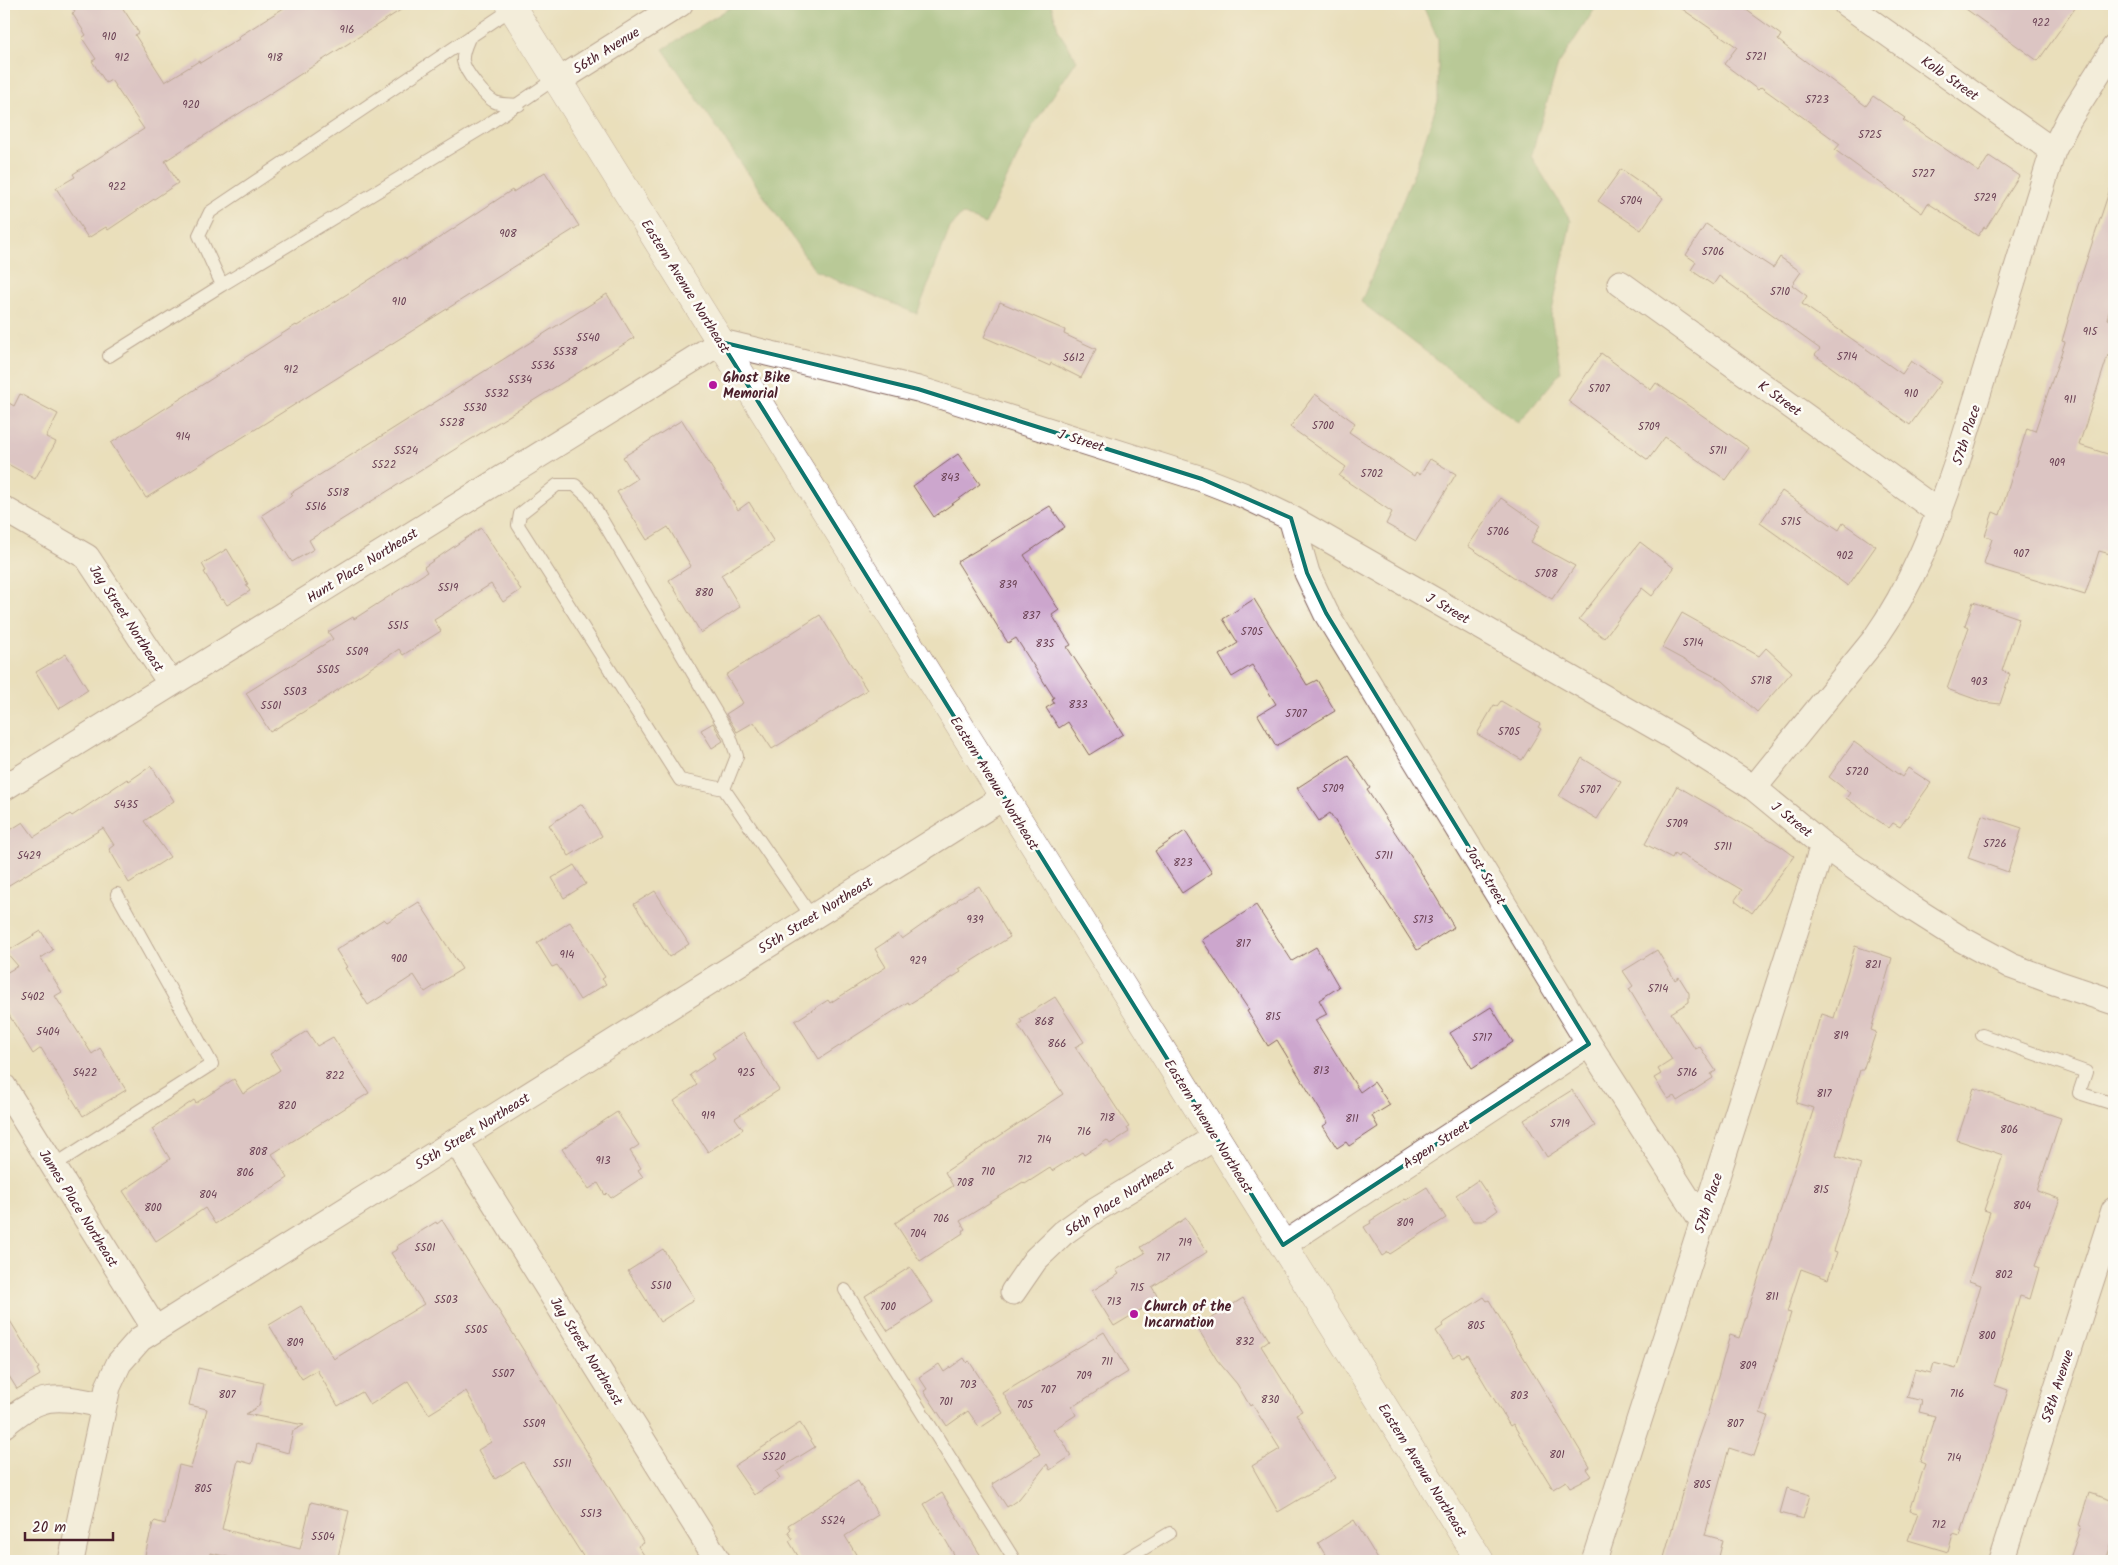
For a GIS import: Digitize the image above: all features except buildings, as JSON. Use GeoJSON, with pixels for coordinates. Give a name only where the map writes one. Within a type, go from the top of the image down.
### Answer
{"type":"FeatureCollection","features":[{"type":"Feature","properties":{"kind":"main road","name":"Eastern Avenue Northeast"},"geometry":{"type":"LineString","coordinates":[[512,6],[1480,1561]]}},
{"type":"Feature","properties":{"kind":"street","name":"56th Avenue"},"geometry":{"type":"LineString","coordinates":[[557,79],[680,4]]}},
{"type":"Feature","properties":{"kind":"street","name":"Kolb Street"},"geometry":{"type":"LineString","coordinates":[[1846,4],[2053,152]]}},
{"type":"Feature","properties":{"kind":"street","name":"57th Place"},"geometry":{"type":"LineString","coordinates":[[1754,788],[1844,678],[1888,620],[1906,588],[1940,513],[1971,421],[2053,152],[2078,103],[2114,48]]}},
{"type":"Feature","properties":{"kind":"street","name":"K Street"},"geometry":{"type":"LineString","coordinates":[[1620,283],[1940,513]]}},
{"type":"Feature","properties":{"kind":"street","name":"J Street"},"geometry":{"type":"LineString","coordinates":[[721,342],[918,389],[1202,479],[1243,495],[1291,518],[1672,736],[1754,788],[1823,845],[1909,906],[1961,939],[2011,966],[2114,1002]]}},
{"type":"Feature","properties":{"kind":"street","name":"Hunt Place Northeast"},"geometry":{"type":"LineString","coordinates":[[4,788],[721,342]]}},
{"type":"Feature","properties":{"kind":"street","name":"Jay Street Northeast"},"geometry":{"type":"LineString","coordinates":[[4,510],[88,557],[171,684]]}},
{"type":"Feature","properties":{"kind":"street","name":"Jost Street"},"geometry":{"type":"LineString","coordinates":[[1291,518],[1307,573],[1326,613],[1589,1044],[1702,1221]]}},
{"type":"Feature","properties":{"kind":"street","name":"55th Street Northeast"},"geometry":{"type":"LineString","coordinates":[[71,1561],[108,1387],[119,1363],[140,1339],[1004,797]]}},
{"type":"Feature","properties":{"kind":"street","name":"57th Place"},"geometry":{"type":"LineString","coordinates":[[1594,1561],[1823,845]]}},
{"type":"Feature","properties":{"kind":"street","name":"Aspen Street"},"geometry":{"type":"LineString","coordinates":[[1284,1245],[1589,1044]]}},
{"type":"Feature","properties":{"kind":"street","name":"James Place Northeast"},"geometry":{"type":"LineString","coordinates":[[4,1087],[155,1329]]}},
{"type":"Feature","properties":{"kind":"street","name":"56th Place Northeast"},"geometry":{"type":"LineString","coordinates":[[1013,1292],[1034,1260],[1063,1233],[1095,1210],[1216,1137]]}},
{"type":"Feature","properties":{"kind":"street","name":"Jay Street Northeast"},"geometry":{"type":"LineString","coordinates":[[456,1141],[718,1561]]}},
{"type":"Feature","properties":{"kind":"street","name":"58th Avenue"},"geometry":{"type":"LineString","coordinates":[[2001,1561],[2114,1210]]}},
{"type":"Feature","properties":{"kind":"street"},"geometry":{"type":"LineString","coordinates":[[4,1425],[36,1402],[48,1399],[58,1398],[103,1405]]}},
{"type":"Feature","properties":{"kind":"lane"},"geometry":{"type":"LineString","coordinates":[[222,285],[199,235],[210,212],[469,38],[512,6]]}},
{"type":"Feature","properties":{"kind":"lane"},"geometry":{"type":"LineString","coordinates":[[469,38],[463,63],[471,77],[485,94],[496,102],[519,105]]}},
{"type":"Feature","properties":{"kind":"lane"},"geometry":{"type":"LineString","coordinates":[[109,356],[222,285],[519,105],[557,79]]}},
{"type":"Feature","properties":{"kind":"lane"},"geometry":{"type":"LineString","coordinates":[[724,789],[737,756],[730,736],[589,498],[575,485],[557,485],[520,514],[518,525],[680,780],[724,789],[812,917]]}},
{"type":"Feature","properties":{"kind":"lane"},"geometry":{"type":"LineString","coordinates":[[53,1166],[212,1064],[116,894]]}},
{"type":"Feature","properties":{"kind":"lane"},"geometry":{"type":"LineString","coordinates":[[1982,1035],[2086,1072],[2079,1093],[2114,1104]]}},
{"type":"Feature","properties":{"kind":"lane"},"geometry":{"type":"LineString","coordinates":[[845,1290],[1015,1561]]}},
{"type":"Feature","properties":{"kind":"lane"},"geometry":{"type":"LineString","coordinates":[[1123,1561],[1170,1533]]}},
{"type":"Feature","properties":{"kind":"highlighted area"},"geometry":{"type":"Polygon","coordinates":[[[721,342],[918,389],[1202,479],[1291,518],[1307,573],[1326,613],[1589,1044],[1283,1245],[721,342]]]}},
{"type":"Feature","properties":{"kind":"green space"},"geometry":{"type":"Polygon","coordinates":[[[736,4],[1051,4],[1059,32],[1077,60],[1032,127],[985,224],[962,214],[950,228],[917,314],[815,271],[663,49],[736,4]]]}},
{"type":"Feature","properties":{"kind":"green space"},"geometry":{"type":"Polygon","coordinates":[[[1422,4],[1598,4],[1558,65],[1531,156],[1571,221],[1551,316],[1561,372],[1519,423],[1361,302],[1412,178],[1438,101],[1438,40],[1422,4]]]}},
{"type":"Feature","properties":{"kind":"place","name":"Ghost Bike Memorial"},"geometry":{"type":"Point","coordinates":[713,385]}},
{"type":"Feature","properties":{"kind":"place","name":"Church of the Incarnation"},"geometry":{"type":"Point","coordinates":[1134,1314]}}]}
